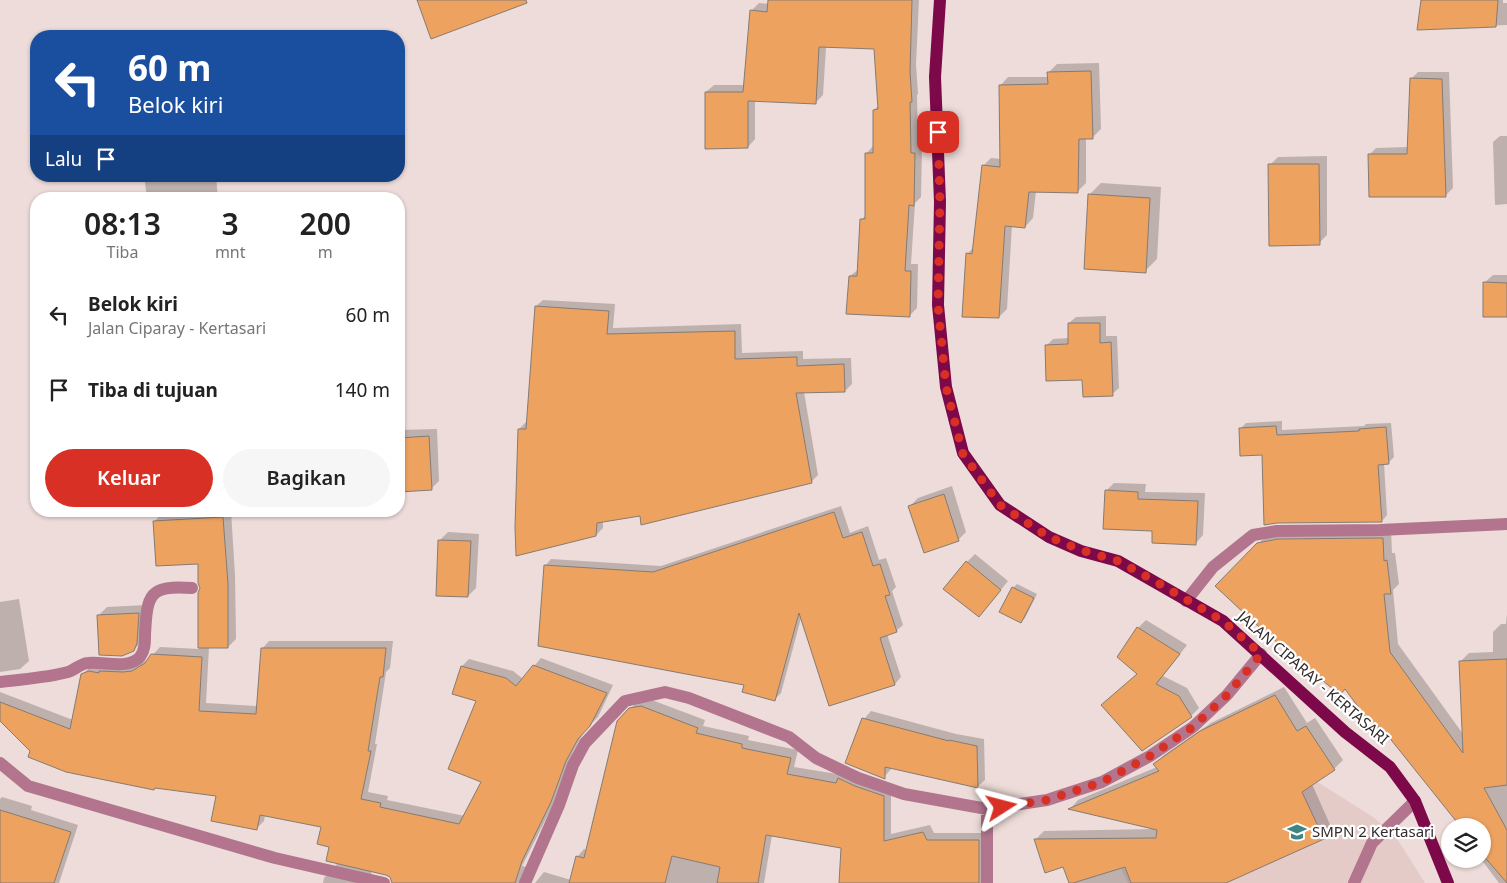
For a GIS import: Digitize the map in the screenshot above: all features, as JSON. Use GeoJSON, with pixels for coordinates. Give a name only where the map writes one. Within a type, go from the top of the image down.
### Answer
{"type":"FeatureCollection","features":[{"type":"Feature","properties":{"kind":"main road","name":"JALAN CIPARAY - KERTASARI"},"geometry":{"type":"LineString","coordinates":[[940,0],[935,77],[940,202],[938,305],[946,387],[963,454],[1000,505],[1049,537],[1081,550],[1118,561],[1223,621],[1345,732],[1390,767],[1415,801],[1448,883]]}},
{"type":"Feature","properties":{"kind":"street"},"geometry":{"type":"LineString","coordinates":[[1186,601],[1213,567],[1253,535],[1277,530],[1380,530],[1507,524]]}},
{"type":"Feature","properties":{"kind":"street"},"geometry":{"type":"LineString","coordinates":[[0,682],[69,672],[86,662],[128,663],[138,658],[144,650],[146,617],[152,595],[159,589],[173,587],[192,588]]}},
{"type":"Feature","properties":{"kind":"street"},"geometry":{"type":"LineString","coordinates":[[525,883],[559,805],[573,765],[586,743],[625,701],[665,692],[689,698],[789,737],[816,758],[867,781],[904,794],[987,809],[1047,800],[1102,782],[1150,756],[1193,727],[1227,695],[1261,654]]}},
{"type":"Feature","properties":{"kind":"street"},"geometry":{"type":"LineString","coordinates":[[0,763],[28,786],[275,858],[384,883]]}},
{"type":"Feature","properties":{"kind":"street"},"geometry":{"type":"LineString","coordinates":[[1354,883],[1372,843],[1415,801]]}},
{"type":"Feature","properties":{"kind":"street"},"geometry":{"type":"LineString","coordinates":[[987,809],[987,883]]}},
{"type":"Feature","properties":{"kind":"shaded area","name":"SMPN 2 Kertasari"},"geometry":{"type":"Polygon","coordinates":[[[1316,781],[1373,817],[1396,837],[1425,883],[1128,883],[1121,868],[1316,781]]]}},
{"type":"Feature","properties":{"kind":"building"},"geometry":{"type":"Polygon","coordinates":[[[417,0],[526,0],[527,3],[431,39],[417,0]]]}},
{"type":"Feature","properties":{"kind":"building"},"geometry":{"type":"Polygon","coordinates":[[[768,0],[912,0],[910,72],[912,102],[910,102],[911,153],[915,153],[914,206],[909,205],[905,271],[911,271],[910,317],[846,314],[849,276],[857,276],[860,219],[865,219],[865,153],[873,153],[873,110],[878,109],[874,49],[819,47],[816,104],[748,101],[748,148],[705,149],[705,92],[743,92],[750,10],[767,12],[768,0]]]}},
{"type":"Feature","properties":{"kind":"building"},"geometry":{"type":"Polygon","coordinates":[[[1421,0],[1498,0],[1496,27],[1417,30],[1421,0]]]}},
{"type":"Feature","properties":{"kind":"building"},"geometry":{"type":"Polygon","coordinates":[[[1091,71],[1093,139],[1079,139],[1078,193],[1029,192],[1025,228],[1005,226],[999,318],[962,317],[966,253],[972,254],[982,165],[1000,167],[999,85],[1048,84],[1047,72],[1091,71]]]}},
{"type":"Feature","properties":{"kind":"building"},"geometry":{"type":"Polygon","coordinates":[[[1410,78],[1442,79],[1446,197],[1369,197],[1368,154],[1407,154],[1410,78]]]}},
{"type":"Feature","properties":{"kind":"building"},"geometry":{"type":"Polygon","coordinates":[[[1268,164],[1319,164],[1320,245],[1269,246],[1268,164]]]}},
{"type":"Feature","properties":{"kind":"building"},"geometry":{"type":"Polygon","coordinates":[[[1088,194],[1150,198],[1146,273],[1084,269],[1088,194]]]}},
{"type":"Feature","properties":{"kind":"building"},"geometry":{"type":"Polygon","coordinates":[[[1483,282],[1507,283],[1507,317],[1483,317],[1483,282]]]}},
{"type":"Feature","properties":{"kind":"building"},"geometry":{"type":"Polygon","coordinates":[[[535,306],[609,311],[607,334],[735,331],[735,359],[797,357],[797,366],[844,364],[845,392],[796,393],[812,483],[641,525],[640,516],[597,523],[596,536],[516,556],[518,429],[526,429],[535,306]]]}},
{"type":"Feature","properties":{"kind":"building"},"geometry":{"type":"Polygon","coordinates":[[[1068,323],[1100,323],[1100,343],[1111,342],[1113,396],[1083,397],[1082,380],[1046,381],[1045,345],[1068,344],[1068,323]]]}},
{"type":"Feature","properties":{"kind":"building"},"geometry":{"type":"Polygon","coordinates":[[[1276,426],[1277,435],[1359,431],[1359,429],[1386,427],[1389,464],[1378,465],[1382,522],[1277,523],[1264,525],[1262,455],[1240,456],[1239,428],[1276,426]]]}},
{"type":"Feature","properties":{"kind":"building"},"geometry":{"type":"Polygon","coordinates":[[[429,436],[432,490],[405,492],[405,438],[429,436]]]}},
{"type":"Feature","properties":{"kind":"building"},"geometry":{"type":"Polygon","coordinates":[[[1105,490],[1138,492],[1138,499],[1198,501],[1196,545],[1152,543],[1152,531],[1103,529],[1105,490]]]}},
{"type":"Feature","properties":{"kind":"building"},"geometry":{"type":"Polygon","coordinates":[[[944,494],[959,541],[924,553],[908,506],[944,494]]]}},
{"type":"Feature","properties":{"kind":"building"},"geometry":{"type":"Polygon","coordinates":[[[834,512],[843,538],[862,532],[873,566],[880,564],[890,595],[885,596],[897,632],[880,638],[895,685],[829,706],[799,613],[775,701],[742,692],[744,685],[538,646],[544,565],[653,572],[834,512]]]}},
{"type":"Feature","properties":{"kind":"building"},"geometry":{"type":"Polygon","coordinates":[[[223,517],[228,584],[228,648],[198,648],[198,593],[200,588],[198,583],[198,564],[156,566],[153,521],[223,517]]]}},
{"type":"Feature","properties":{"kind":"building"},"geometry":{"type":"Polygon","coordinates":[[[1383,538],[1384,561],[1387,560],[1391,594],[1384,594],[1390,652],[1463,753],[1459,661],[1507,659],[1507,785],[1484,788],[1507,830],[1507,883],[1491,864],[1491,818],[1454,818],[1380,726],[1375,730],[1345,689],[1340,695],[1260,628],[1215,586],[1257,543],[1278,539],[1383,538]]]}},
{"type":"Feature","properties":{"kind":"building"},"geometry":{"type":"Polygon","coordinates":[[[438,540],[471,541],[468,597],[436,596],[438,540]]]}},
{"type":"Feature","properties":{"kind":"building"},"geometry":{"type":"Polygon","coordinates":[[[966,561],[1001,590],[979,617],[943,589],[966,561]]]}},
{"type":"Feature","properties":{"kind":"building"},"geometry":{"type":"Polygon","coordinates":[[[1012,587],[1034,598],[1021,623],[999,612],[1012,587]]]}},
{"type":"Feature","properties":{"kind":"building"},"geometry":{"type":"Polygon","coordinates":[[[139,613],[137,643],[134,651],[122,656],[99,655],[97,615],[139,613]]]}},
{"type":"Feature","properties":{"kind":"building"},"geometry":{"type":"Polygon","coordinates":[[[1137,627],[1180,654],[1156,684],[1179,696],[1192,717],[1142,751],[1101,705],[1137,674],[1117,657],[1137,627]]]}},
{"type":"Feature","properties":{"kind":"building"},"geometry":{"type":"Polygon","coordinates":[[[261,648],[386,648],[383,677],[380,677],[368,751],[371,751],[361,799],[381,803],[380,807],[459,824],[481,782],[448,769],[476,701],[452,694],[461,666],[506,678],[516,686],[533,665],[607,693],[590,726],[578,739],[566,761],[551,802],[522,861],[515,883],[392,883],[390,877],[386,875],[326,861],[329,847],[317,844],[321,827],[260,815],[257,830],[211,821],[216,796],[155,788],[154,790],[66,772],[28,757],[30,751],[0,721],[0,702],[70,729],[81,674],[89,671],[99,673],[99,671],[132,671],[145,663],[151,654],[202,657],[199,711],[256,714],[261,648]]]}},
{"type":"Feature","properties":{"kind":"building"},"geometry":{"type":"Polygon","coordinates":[[[1275,695],[1297,731],[1306,726],[1335,770],[1302,792],[1324,839],[1226,883],[1131,883],[1125,867],[1073,883],[1069,883],[1063,867],[1045,873],[1034,839],[1156,838],[1157,830],[1068,809],[1159,771],[1153,764],[1200,731],[1275,695]]]}},
{"type":"Feature","properties":{"kind":"building"},"geometry":{"type":"Polygon","coordinates":[[[641,706],[698,728],[696,733],[742,744],[742,748],[791,758],[787,774],[836,783],[838,778],[884,796],[884,841],[923,832],[927,840],[979,840],[979,883],[839,883],[841,848],[766,835],[758,883],[717,883],[720,867],[672,856],[665,883],[569,883],[576,856],[584,858],[617,721],[629,708],[641,706]]]}},
{"type":"Feature","properties":{"kind":"building"},"geometry":{"type":"Polygon","coordinates":[[[862,718],[949,741],[977,746],[978,788],[885,767],[885,779],[845,763],[862,718]]]}},
{"type":"Feature","properties":{"kind":"building"},"geometry":{"type":"Polygon","coordinates":[[[0,810],[71,832],[54,883],[0,883],[0,810]]]}},
{"type":"Feature","properties":{"kind":"place","name":"SMPN 2 Kertasari"},"geometry":{"type":"Point","coordinates":[1297,832]}},
{"type":"Feature","properties":{"kind":"route"},"geometry":{"type":"LineString","coordinates":[[938,132],[940,202],[938,305],[946,387],[963,454],[1000,505],[1049,537],[1081,550],[1118,561],[1153,580],[1223,621],[1261,654],[1227,695],[1193,727],[1150,756],[1102,782],[1047,800],[1002,807]]}}]}
